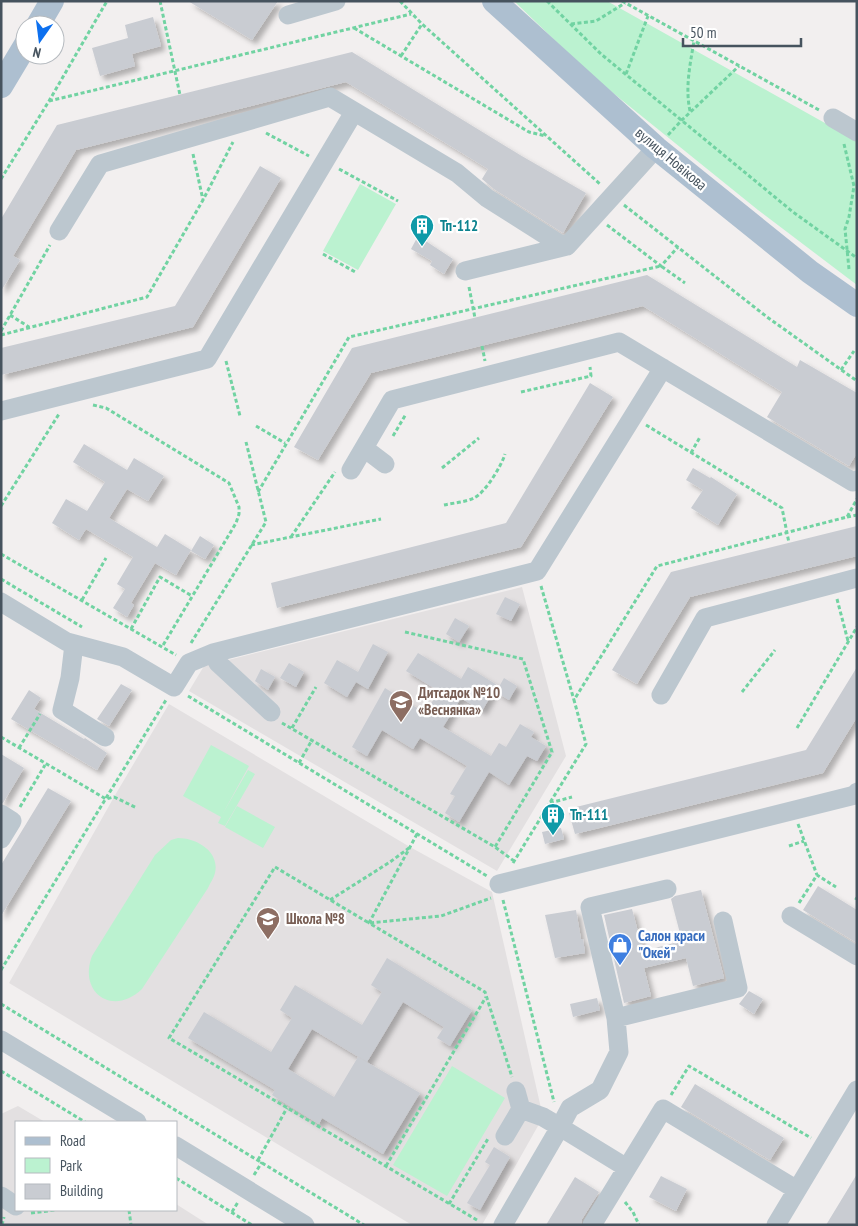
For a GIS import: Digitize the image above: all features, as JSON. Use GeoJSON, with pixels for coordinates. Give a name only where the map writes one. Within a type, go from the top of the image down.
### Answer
{"type":"FeatureCollection","features":[{"type":"Feature","properties":{"kind":"main road"},"geometry":{"type":"LineString","coordinates":[[44,15],[52,1]]}},
{"type":"Feature","properties":{"kind":"main road","name":"вулиця Новікова"},"geometry":{"type":"LineString","coordinates":[[494,1],[656,148],[810,272],[857,305]]}},
{"type":"Feature","properties":{"kind":"main road"},"geometry":{"type":"LineString","coordinates":[[1,86],[15,63]]}},
{"type":"Feature","properties":{"kind":"street"},"geometry":{"type":"LineString","coordinates":[[288,14],[336,1]]}},
{"type":"Feature","properties":{"kind":"street"},"geometry":{"type":"LineString","coordinates":[[59,231],[100,164],[330,97],[457,173],[488,198],[558,243],[567,246]]}},
{"type":"Feature","properties":{"kind":"street"},"geometry":{"type":"LineString","coordinates":[[1,411],[207,359],[354,112]]}},
{"type":"Feature","properties":{"kind":"street"},"geometry":{"type":"LineString","coordinates":[[836,120],[857,132]]}},
{"type":"Feature","properties":{"kind":"street"},"geometry":{"type":"LineString","coordinates":[[465,271],[567,246],[656,148]]}},
{"type":"Feature","properties":{"kind":"street"},"geometry":{"type":"LineString","coordinates":[[351,470],[392,400],[618,342],[853,482],[857,480]]}},
{"type":"Feature","properties":{"kind":"street"},"geometry":{"type":"LineString","coordinates":[[1,602],[67,642],[80,637],[122,657],[174,687],[182,661],[537,572],[663,368]]}},
{"type":"Feature","properties":{"kind":"street"},"geometry":{"type":"LineString","coordinates":[[364,448],[385,464]]}},
{"type":"Feature","properties":{"kind":"street"},"geometry":{"type":"LineString","coordinates":[[661,695],[705,618],[857,578]]}},
{"type":"Feature","properties":{"kind":"street"},"geometry":{"type":"LineString","coordinates":[[80,637],[62,710],[105,738]]}},
{"type":"Feature","properties":{"kind":"street"},"geometry":{"type":"LineString","coordinates":[[213,653],[218,663],[271,712]]}},
{"type":"Feature","properties":{"kind":"street"},"geometry":{"type":"LineString","coordinates":[[499,884],[792,810],[856,797]]}},
{"type":"Feature","properties":{"kind":"street"},"geometry":{"type":"LineString","coordinates":[[1,839],[7,818]]}},
{"type":"Feature","properties":{"kind":"street"},"geometry":{"type":"LineString","coordinates":[[503,1225],[570,1108],[600,1090],[619,1052],[616,1018],[590,907],[667,889]]}},
{"type":"Feature","properties":{"kind":"street"},"geometry":{"type":"LineString","coordinates":[[791,916],[857,956]]}},
{"type":"Feature","properties":{"kind":"street"},"geometry":{"type":"LineString","coordinates":[[616,1018],[738,988],[723,921]]}},
{"type":"Feature","properties":{"kind":"street"},"geometry":{"type":"LineString","coordinates":[[1,1040],[135,1121]]}},
{"type":"Feature","properties":{"kind":"street"},"geometry":{"type":"LineString","coordinates":[[776,1225],[857,1090]]}},
{"type":"Feature","properties":{"kind":"street"},"geometry":{"type":"LineString","coordinates":[[498,1134],[518,1100],[560,1127],[636,1163]]}},
{"type":"Feature","properties":{"kind":"street"},"geometry":{"type":"LineString","coordinates":[[592,1225],[616,1185],[636,1163],[662,1109],[797,1190]]}},
{"type":"Feature","properties":{"kind":"street"},"geometry":{"type":"LineString","coordinates":[[178,1147],[305,1225]]}},
{"type":"Feature","properties":{"kind":"street"},"geometry":{"type":"LineString","coordinates":[[1,1196],[15,1205]]}},
{"type":"Feature","properties":{"kind":"path"},"geometry":{"type":"LineString","coordinates":[[1,179],[107,1]]}},
{"type":"Feature","properties":{"kind":"path"},"geometry":{"type":"LineString","coordinates":[[160,1],[180,95]]}},
{"type":"Feature","properties":{"kind":"path"},"geometry":{"type":"LineString","coordinates":[[547,1],[601,54],[793,212],[857,258]]}},
{"type":"Feature","properties":{"kind":"path"},"geometry":{"type":"LineString","coordinates":[[570,24],[596,21],[623,2],[836,120],[854,186],[850,217],[845,229],[849,268]]}},
{"type":"Feature","properties":{"kind":"path"},"geometry":{"type":"LineString","coordinates":[[49,101],[411,14]]}},
{"type":"Feature","properties":{"kind":"path"},"geometry":{"type":"LineString","coordinates":[[626,74],[648,16]]}},
{"type":"Feature","properties":{"kind":"path"},"geometry":{"type":"LineString","coordinates":[[401,56],[422,24]]}},
{"type":"Feature","properties":{"kind":"path"},"geometry":{"type":"LineString","coordinates":[[354,27],[529,132],[547,136]]}},
{"type":"Feature","properties":{"kind":"path"},"geometry":{"type":"LineString","coordinates":[[690,112],[688,84],[694,41]]}},
{"type":"Feature","properties":{"kind":"path"},"geometry":{"type":"LineString","coordinates":[[682,120],[739,66]]}},
{"type":"Feature","properties":{"kind":"path"},"geometry":{"type":"LineString","coordinates":[[1,333],[30,328],[147,297],[203,200],[244,121],[398,201]]}},
{"type":"Feature","properties":{"kind":"path"},"geometry":{"type":"LineString","coordinates":[[189,137],[203,200]]}},
{"type":"Feature","properties":{"kind":"path"},"geometry":{"type":"LineString","coordinates":[[595,215],[685,283]]}},
{"type":"Feature","properties":{"kind":"path"},"geometry":{"type":"LineString","coordinates":[[1,333],[59,231]]}},
{"type":"Feature","properties":{"kind":"path"},"geometry":{"type":"LineString","coordinates":[[258,492],[285,443],[349,337],[661,266],[678,247]]}},
{"type":"Feature","properties":{"kind":"path"},"geometry":{"type":"LineString","coordinates":[[323,254],[358,273]]}},
{"type":"Feature","properties":{"kind":"path"},"geometry":{"type":"LineString","coordinates":[[465,271],[475,318]]}},
{"type":"Feature","properties":{"kind":"path"},"geometry":{"type":"LineString","coordinates":[[10,315],[30,328]]}},
{"type":"Feature","properties":{"kind":"path"},"geometry":{"type":"LineString","coordinates":[[520,392],[591,376],[586,350]]}},
{"type":"Feature","properties":{"kind":"path"},"geometry":{"type":"LineString","coordinates":[[841,370],[854,351]]}},
{"type":"Feature","properties":{"kind":"path"},"geometry":{"type":"LineString","coordinates":[[228,368],[240,416]]}},
{"type":"Feature","properties":{"kind":"path"},"geometry":{"type":"LineString","coordinates":[[87,404],[106,408],[229,483],[234,492],[239,514],[236,523],[162,647]]}},
{"type":"Feature","properties":{"kind":"path"},"geometry":{"type":"LineString","coordinates":[[1,506],[62,411]]}},
{"type":"Feature","properties":{"kind":"path"},"geometry":{"type":"LineString","coordinates":[[391,438],[406,413]]}},
{"type":"Feature","properties":{"kind":"path"},"geometry":{"type":"LineString","coordinates":[[632,417],[782,508],[789,543]]}},
{"type":"Feature","properties":{"kind":"path"},"geometry":{"type":"LineString","coordinates":[[256,426],[285,443]]}},
{"type":"Feature","properties":{"kind":"path"},"geometry":{"type":"LineString","coordinates":[[692,453],[700,437]]}},
{"type":"Feature","properties":{"kind":"path"},"geometry":{"type":"LineString","coordinates":[[442,468],[480,438]]}},
{"type":"Feature","properties":{"kind":"path"},"geometry":{"type":"LineString","coordinates":[[1,554],[162,647],[182,661],[266,522],[246,442]]}},
{"type":"Feature","properties":{"kind":"path"},"geometry":{"type":"LineString","coordinates":[[444,505],[474,498],[481,492],[503,463],[505,454]]}},
{"type":"Feature","properties":{"kind":"path"},"geometry":{"type":"LineString","coordinates":[[291,537],[341,463],[351,470]]}},
{"type":"Feature","properties":{"kind":"path"},"geometry":{"type":"LineString","coordinates":[[846,517],[857,499]]}},
{"type":"Feature","properties":{"kind":"path"},"geometry":{"type":"LineString","coordinates":[[574,700],[657,566],[857,515]]}},
{"type":"Feature","properties":{"kind":"path"},"geometry":{"type":"LineString","coordinates":[[252,545],[381,518]]}},
{"type":"Feature","properties":{"kind":"path"},"geometry":{"type":"LineString","coordinates":[[82,600],[106,558]]}},
{"type":"Feature","properties":{"kind":"path"},"geometry":{"type":"LineString","coordinates":[[369,923],[441,916],[493,897],[499,884],[586,744],[537,572]]}},
{"type":"Feature","properties":{"kind":"path"},"geometry":{"type":"LineString","coordinates":[[130,629],[160,577],[192,596]]}},
{"type":"Feature","properties":{"kind":"path"},"geometry":{"type":"LineString","coordinates":[[1,580],[80,637]]}},
{"type":"Feature","properties":{"kind":"path"},"geometry":{"type":"LineString","coordinates":[[832,584],[848,642]]}},
{"type":"Feature","properties":{"kind":"path"},"geometry":{"type":"LineString","coordinates":[[797,728],[857,627]]}},
{"type":"Feature","properties":{"kind":"path"},"geometry":{"type":"LineString","coordinates":[[405,632],[523,659],[552,752],[495,847]]}},
{"type":"Feature","properties":{"kind":"path"},"geometry":{"type":"LineString","coordinates":[[742,692],[775,650]]}},
{"type":"Feature","properties":{"kind":"path"},"geometry":{"type":"LineString","coordinates":[[1,970],[174,687],[499,884],[560,1127]]}},
{"type":"Feature","properties":{"kind":"path"},"geometry":{"type":"LineString","coordinates":[[292,728],[316,687]]}},
{"type":"Feature","properties":{"kind":"path"},"geometry":{"type":"LineString","coordinates":[[271,712],[279,721],[495,847],[514,861]]}},
{"type":"Feature","properties":{"kind":"path"},"geometry":{"type":"LineString","coordinates":[[19,748],[40,714]]}},
{"type":"Feature","properties":{"kind":"path"},"geometry":{"type":"LineString","coordinates":[[1,737],[45,765],[106,799],[114,797],[137,808]]}},
{"type":"Feature","properties":{"kind":"path"},"geometry":{"type":"LineString","coordinates":[[299,763],[312,740]]}},
{"type":"Feature","properties":{"kind":"path"},"geometry":{"type":"LineString","coordinates":[[7,818],[45,765]]}},
{"type":"Feature","properties":{"kind":"path"},"geometry":{"type":"LineString","coordinates":[[550,803],[572,797]]}},
{"type":"Feature","properties":{"kind":"path"},"geometry":{"type":"LineString","coordinates":[[792,810],[817,875],[836,887]]}},
{"type":"Feature","properties":{"kind":"path"},"geometry":{"type":"LineString","coordinates":[[369,923],[417,834]]}},
{"type":"Feature","properties":{"kind":"path"},"geometry":{"type":"LineString","coordinates":[[789,846],[804,841]]}},
{"type":"Feature","properties":{"kind":"path"},"geometry":{"type":"LineString","coordinates":[[330,900],[410,847]]}},
{"type":"Feature","properties":{"kind":"path"},"geometry":{"type":"LineString","coordinates":[[477,1220],[169,1038],[275,867],[485,992],[518,1100]]}},
{"type":"Feature","properties":{"kind":"path"},"geometry":{"type":"LineString","coordinates":[[791,916],[817,875]]}},
{"type":"Feature","properties":{"kind":"path"},"geometry":{"type":"LineString","coordinates":[[386,1166],[487,997]]}},
{"type":"Feature","properties":{"kind":"path"},"geometry":{"type":"LineString","coordinates":[[1,1004],[364,1225]]}},
{"type":"Feature","properties":{"kind":"path"},"geometry":{"type":"LineString","coordinates":[[662,1109],[689,1066],[823,1146]]}},
{"type":"Feature","properties":{"kind":"path"},"geometry":{"type":"LineString","coordinates":[[1,1071],[83,1121]]}},
{"type":"Feature","properties":{"kind":"path"},"geometry":{"type":"LineString","coordinates":[[258,1160],[287,1108]]}},
{"type":"Feature","properties":{"kind":"path"},"geometry":{"type":"LineString","coordinates":[[449,1204],[498,1134]]}},
{"type":"Feature","properties":{"kind":"path"},"geometry":{"type":"LineString","coordinates":[[178,1179],[252,1225]]}},
{"type":"Feature","properties":{"kind":"path"},"geometry":{"type":"LineString","coordinates":[[616,1185],[639,1225]]}},
{"type":"Feature","properties":{"kind":"path"},"geometry":{"type":"LineString","coordinates":[[129,1211],[131,1225]]}},
{"type":"Feature","properties":{"kind":"shaded area","name":"Дитсадок №10 «Веснянка»"},"geometry":{"type":"Polygon","coordinates":[[[522,587],[566,756],[497,871],[189,691],[204,666],[522,587]]]}},
{"type":"Feature","properties":{"kind":"shaded area","name":"Школа №8"},"geometry":{"type":"Polygon","coordinates":[[[169,704],[410,847],[492,892],[543,1117],[482,1225],[412,1225],[9,983],[169,704]]]}},
{"type":"Feature","properties":{"kind":"shaded area"},"geometry":{"type":"Polygon","coordinates":[[[18,1106],[43,1121],[15,1121],[15,1211],[178,1211],[178,1205],[209,1225],[1,1225],[1,1114],[18,1106]]]}},
{"type":"Feature","properties":{"kind":"green space"},"geometry":{"type":"Polygon","coordinates":[[[514,1],[607,1],[857,141],[857,285],[758,210],[592,76],[514,1]]]}},
{"type":"Feature","properties":{"kind":"green space"},"geometry":{"type":"Polygon","coordinates":[[[360,184],[396,204],[358,270],[323,251],[360,184]]]}},
{"type":"Feature","properties":{"kind":"green space"},"geometry":{"type":"Polygon","coordinates":[[[211,745],[249,766],[222,815],[248,770],[255,774],[225,826],[218,823],[221,817],[183,796],[211,745]]]}},
{"type":"Feature","properties":{"kind":"green space"},"geometry":{"type":"Polygon","coordinates":[[[237,806],[275,827],[263,848],[225,827],[237,806]]]}},
{"type":"Feature","properties":{"kind":"green space"},"geometry":{"type":"Polygon","coordinates":[[[178,838],[199,843],[210,852],[216,865],[213,879],[142,989],[131,997],[120,1001],[110,1001],[101,997],[94,990],[90,981],[89,969],[92,956],[155,855],[171,840],[178,838]]]}},
{"type":"Feature","properties":{"kind":"green space"},"geometry":{"type":"Polygon","coordinates":[[[452,1066],[505,1098],[447,1196],[393,1165],[452,1066]]]}},
{"type":"Feature","properties":{"kind":"building"},"geometry":{"type":"Polygon","coordinates":[[[188,1],[278,1],[252,40],[188,1]]]}},
{"type":"Feature","properties":{"kind":"building"},"geometry":{"type":"Polygon","coordinates":[[[153,17],[161,46],[132,54],[135,66],[100,76],[92,48],[128,38],[125,25],[153,17]]]}},
{"type":"Feature","properties":{"kind":"building"},"geometry":{"type":"Polygon","coordinates":[[[352,52],[520,155],[586,193],[563,233],[494,189],[482,179],[488,169],[346,82],[76,150],[13,256],[20,260],[1,291],[1,219],[57,125],[352,52]]]}},
{"type":"Feature","properties":{"kind":"building"},"geometry":{"type":"Polygon","coordinates":[[[260,166],[281,178],[193,327],[1,375],[1,348],[175,306],[260,166]]]}},
{"type":"Feature","properties":{"kind":"building"},"geometry":{"type":"Polygon","coordinates":[[[418,236],[453,259],[444,274],[430,265],[432,261],[411,249],[418,236]]]}},
{"type":"Feature","properties":{"kind":"building"},"geometry":{"type":"Polygon","coordinates":[[[647,275],[797,367],[800,360],[857,393],[857,453],[849,466],[767,417],[782,392],[643,306],[371,373],[318,460],[294,447],[352,348],[647,275]]]}},
{"type":"Feature","properties":{"kind":"building"},"geometry":{"type":"Polygon","coordinates":[[[590,383],[613,397],[521,547],[277,608],[271,583],[506,523],[590,383]]]}},
{"type":"Feature","properties":{"kind":"building"},"geometry":{"type":"Polygon","coordinates":[[[84,444],[127,470],[134,458],[164,476],[148,501],[127,489],[109,518],[157,547],[165,534],[191,550],[176,575],[155,563],[131,603],[134,605],[127,617],[113,608],[125,589],[117,584],[133,557],[86,529],[79,540],[52,523],[66,499],[87,511],[105,482],[73,462],[84,444]]]}},
{"type":"Feature","properties":{"kind":"building"},"geometry":{"type":"Polygon","coordinates":[[[693,468],[737,494],[718,525],[691,508],[703,490],[686,480],[693,468]]]}},
{"type":"Feature","properties":{"kind":"building"},"geometry":{"type":"Polygon","coordinates":[[[857,526],[857,556],[690,597],[637,684],[612,670],[671,572],[857,526]]]}},
{"type":"Feature","properties":{"kind":"building"},"geometry":{"type":"Polygon","coordinates":[[[200,536],[214,545],[205,559],[191,551],[200,536]]]}},
{"type":"Feature","properties":{"kind":"building"},"geometry":{"type":"Polygon","coordinates":[[[505,597],[520,604],[511,621],[496,614],[505,597]]]}},
{"type":"Feature","properties":{"kind":"building"},"geometry":{"type":"Polygon","coordinates":[[[455,618],[469,626],[459,642],[446,634],[455,618]]]}},
{"type":"Feature","properties":{"kind":"building"},"geometry":{"type":"Polygon","coordinates":[[[373,644],[388,652],[368,689],[356,682],[347,697],[324,683],[337,660],[358,672],[373,644]]]}},
{"type":"Feature","properties":{"kind":"building"},"geometry":{"type":"Polygon","coordinates":[[[418,653],[461,679],[468,667],[497,685],[482,711],[461,698],[443,727],[491,756],[499,743],[506,747],[520,724],[534,732],[531,737],[546,746],[537,761],[527,756],[509,785],[489,772],[459,822],[445,813],[455,796],[450,794],[467,766],[420,738],[413,749],[382,730],[367,756],[352,747],[385,688],[425,713],[439,691],[406,671],[418,653]]]}},
{"type":"Feature","properties":{"kind":"building"},"geometry":{"type":"Polygon","coordinates":[[[289,663],[304,672],[296,687],[280,678],[289,663]]]}},
{"type":"Feature","properties":{"kind":"building"},"geometry":{"type":"Polygon","coordinates":[[[857,667],[857,717],[823,773],[575,834],[568,809],[806,750],[857,667]]]}},
{"type":"Feature","properties":{"kind":"building"},"geometry":{"type":"Polygon","coordinates":[[[261,669],[275,677],[268,690],[255,681],[261,669]]]}},
{"type":"Feature","properties":{"kind":"building"},"geometry":{"type":"Polygon","coordinates":[[[504,678],[517,686],[509,700],[496,692],[504,678]]]}},
{"type":"Feature","properties":{"kind":"building"},"geometry":{"type":"Polygon","coordinates":[[[121,684],[132,690],[109,726],[97,719],[121,684]]]}},
{"type":"Feature","properties":{"kind":"building"},"geometry":{"type":"Polygon","coordinates":[[[29,690],[41,698],[34,709],[107,753],[97,770],[11,719],[29,690]]]}},
{"type":"Feature","properties":{"kind":"building"},"geometry":{"type":"Polygon","coordinates":[[[1,754],[24,768],[3,803],[1,803],[1,754]]]}},
{"type":"Feature","properties":{"kind":"building"},"geometry":{"type":"Polygon","coordinates":[[[48,788],[71,801],[1,916],[1,865],[48,788]]]}},
{"type":"Feature","properties":{"kind":"building","name":"Тп-111"},"geometry":{"type":"Polygon","coordinates":[[[561,828],[564,839],[545,844],[542,832],[561,828]]]}},
{"type":"Feature","properties":{"kind":"building"},"geometry":{"type":"Polygon","coordinates":[[[818,886],[857,910],[857,943],[803,910],[818,886]]]}},
{"type":"Feature","properties":{"kind":"building"},"geometry":{"type":"Polygon","coordinates":[[[701,890],[724,978],[693,986],[686,958],[644,968],[651,996],[624,1003],[604,915],[632,909],[643,951],[682,941],[671,899],[675,896],[701,890]]]}},
{"type":"Feature","properties":{"kind":"building"},"geometry":{"type":"Polygon","coordinates":[[[576,910],[585,953],[555,958],[545,915],[576,910]]]}},
{"type":"Feature","properties":{"kind":"building"},"geometry":{"type":"Polygon","coordinates":[[[387,958],[472,1010],[450,1046],[437,1038],[444,1027],[403,1002],[367,1062],[312,1029],[288,1069],[334,1097],[358,1057],[420,1093],[383,1154],[322,1118],[319,1124],[272,1095],[275,1090],[188,1038],[204,1012],[271,1052],[292,1018],[280,1010],[295,985],[362,1025],[382,992],[371,985],[387,958]]]}},
{"type":"Feature","properties":{"kind":"building"},"geometry":{"type":"Polygon","coordinates":[[[749,991],[763,999],[754,1014],[739,1004],[749,991]]]}},
{"type":"Feature","properties":{"kind":"building"},"geometry":{"type":"Polygon","coordinates":[[[597,998],[600,1010],[573,1017],[570,1004],[597,998]]]}},
{"type":"Feature","properties":{"kind":"building"},"geometry":{"type":"Polygon","coordinates":[[[695,1084],[784,1138],[770,1160],[681,1107],[695,1084]]]}},
{"type":"Feature","properties":{"kind":"building"},"geometry":{"type":"Polygon","coordinates":[[[494,1147],[510,1157],[480,1210],[467,1203],[490,1165],[485,1162],[494,1147]]]}},
{"type":"Feature","properties":{"kind":"building"},"geometry":{"type":"Polygon","coordinates":[[[857,1174],[857,1225],[826,1225],[837,1207],[857,1174]]]}},
{"type":"Feature","properties":{"kind":"building"},"geometry":{"type":"Polygon","coordinates":[[[661,1176],[687,1189],[676,1211],[649,1197],[661,1176]]]}},
{"type":"Feature","properties":{"kind":"building"},"geometry":{"type":"Polygon","coordinates":[[[575,1177],[599,1192],[582,1219],[581,1225],[546,1225],[575,1177]]]}},
{"type":"Feature","properties":{"kind":"place","name":"Тп-112"},"geometry":{"type":"Point","coordinates":[422,247]}},
{"type":"Feature","properties":{"kind":"place","name":"Дитсадок №10 «Веснянка»"},"geometry":{"type":"Point","coordinates":[401,723]}},
{"type":"Feature","properties":{"kind":"place","name":"Тп-111"},"geometry":{"type":"Point","coordinates":[553,836]}},
{"type":"Feature","properties":{"kind":"place","name":"Школа №8"},"geometry":{"type":"Point","coordinates":[268,940]}},
{"type":"Feature","properties":{"kind":"place","name":"Салон краси \"Окей\""},"geometry":{"type":"Point","coordinates":[620,966]}}]}
